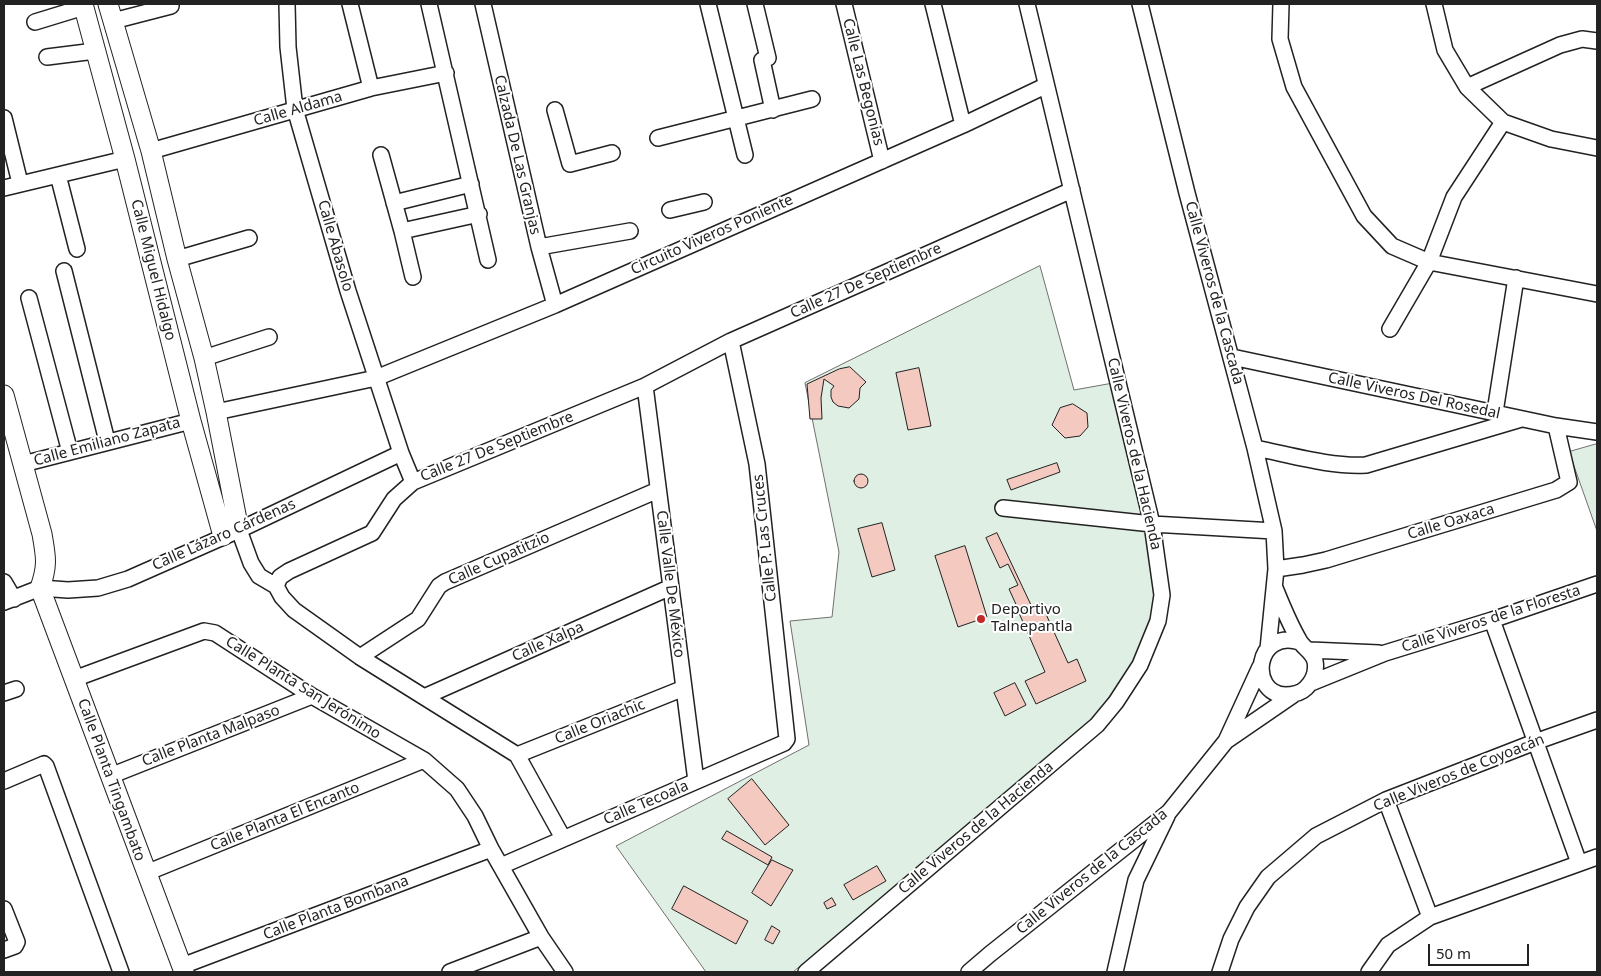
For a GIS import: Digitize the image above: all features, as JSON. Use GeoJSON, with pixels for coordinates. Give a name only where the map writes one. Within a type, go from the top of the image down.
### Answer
{"type":"FeatureCollection","features":[{"type":"Feature","properties":{"kind":"main road","name":"Calle Miguel Hidalgo"},"geometry":{"type":"LineString","coordinates":[[84,5],[191,421],[231,533]]}},
{"type":"Feature","properties":{"kind":"main road","name":"Calle Miguel Hidalgo"},"geometry":{"type":"LineString","coordinates":[[111,12],[151,151],[177,259],[204,358],[216,412],[231,533]]}},
{"type":"Feature","properties":{"kind":"main road"},"geometry":{"type":"LineString","coordinates":[[4,395],[46,555],[46,570],[40,588]]}},
{"type":"Feature","properties":{"kind":"main road","name":"Calle Planta Tingambato"},"geometry":{"type":"LineString","coordinates":[[40,588],[183,969]]}},
{"type":"Feature","properties":{"kind":"street","name":"Calle Abasolo"},"geometry":{"type":"LineString","coordinates":[[287,4],[288,47],[295,109],[348,291],[401,453],[413,482]]}},
{"type":"Feature","properties":{"kind":"street"},"geometry":{"type":"LineString","coordinates":[[350,4],[371,88]]}},
{"type":"Feature","properties":{"kind":"street","name":"Calzada De Las Granjas"},"geometry":{"type":"LineString","coordinates":[[483,4],[554,305]]}},
{"type":"Feature","properties":{"kind":"street"},"geometry":{"type":"LineString","coordinates":[[708,4],[745,155]]}},
{"type":"Feature","properties":{"kind":"street"},"geometry":{"type":"LineString","coordinates":[[755,4],[765,59],[780,108]]}},
{"type":"Feature","properties":{"kind":"street","name":"Calle Las Begonias"},"geometry":{"type":"LineString","coordinates":[[844,4],[882,161]]}},
{"type":"Feature","properties":{"kind":"street"},"geometry":{"type":"LineString","coordinates":[[933,4],[963,125]]}},
{"type":"Feature","properties":{"kind":"street","name":"Calle Viveros de la Hacienda"},"geometry":{"type":"LineString","coordinates":[[806,972],[1097,725],[1116,702],[1140,665],[1158,621],[1162,595],[1152,524],[1072,190],[1045,86],[1027,4]]}},
{"type":"Feature","properties":{"kind":"street","name":"Calle Viveros de la Cascada"},"geometry":{"type":"LineString","coordinates":[[1140,4],[1187,193],[1256,448],[1274,531],[1276,568],[1268,648]]}},
{"type":"Feature","properties":{"kind":"street"},"geometry":{"type":"LineString","coordinates":[[1281,4],[1280,39],[1294,87],[1364,216],[1392,246],[1429,262],[1597,294]]}},
{"type":"Feature","properties":{"kind":"street"},"geometry":{"type":"LineString","coordinates":[[1435,4],[1445,50],[1467,87],[1503,122],[1551,139],[1597,148]]}},
{"type":"Feature","properties":{"kind":"street"},"geometry":{"type":"LineString","coordinates":[[35,22],[84,5]]}},
{"type":"Feature","properties":{"kind":"street"},"geometry":{"type":"LineString","coordinates":[[111,12],[172,6]]}},
{"type":"Feature","properties":{"kind":"street"},"geometry":{"type":"LineString","coordinates":[[430,7],[488,260]]}},
{"type":"Feature","properties":{"kind":"street"},"geometry":{"type":"LineString","coordinates":[[1467,87],[1560,45],[1582,39],[1597,41]]}},
{"type":"Feature","properties":{"kind":"street"},"geometry":{"type":"LineString","coordinates":[[47,57],[95,51]]}},
{"type":"Feature","properties":{"kind":"street","name":"Calle Aldama"},"geometry":{"type":"LineString","coordinates":[[151,151],[371,88],[446,73]]}},
{"type":"Feature","properties":{"kind":"street","name":"Circuito Viveros Poniente"},"geometry":{"type":"LineString","coordinates":[[376,378],[554,305],[963,125],[1045,86]]}},
{"type":"Feature","properties":{"kind":"street"},"geometry":{"type":"LineString","coordinates":[[658,138],[812,99]]}},
{"type":"Feature","properties":{"kind":"street"},"geometry":{"type":"LineString","coordinates":[[555,110],[570,164],[612,152]]}},
{"type":"Feature","properties":{"kind":"street"},"geometry":{"type":"LineString","coordinates":[[4,118],[20,183]]}},
{"type":"Feature","properties":{"kind":"street"},"geometry":{"type":"LineString","coordinates":[[1390,329],[1429,262],[1454,198],[1503,122]]}},
{"type":"Feature","properties":{"kind":"street"},"geometry":{"type":"LineString","coordinates":[[380,155],[402,231],[413,278]]}},
{"type":"Feature","properties":{"kind":"street"},"geometry":{"type":"LineString","coordinates":[[4,188],[125,159]]}},
{"type":"Feature","properties":{"kind":"street"},"geometry":{"type":"LineString","coordinates":[[58,175],[77,249]]}},
{"type":"Feature","properties":{"kind":"street"},"geometry":{"type":"LineString","coordinates":[[394,203],[471,184]]}},
{"type":"Feature","properties":{"kind":"street","name":"Calle 27 De Septiembre"},"geometry":{"type":"LineString","coordinates":[[276,586],[280,577],[289,571],[372,533],[394,499],[413,482],[645,386],[731,341],[1072,190]]}},
{"type":"Feature","properties":{"kind":"street"},"geometry":{"type":"LineString","coordinates":[[670,210],[704,202]]}},
{"type":"Feature","properties":{"kind":"street"},"geometry":{"type":"LineString","coordinates":[[402,231],[478,214]]}},
{"type":"Feature","properties":{"kind":"street"},"geometry":{"type":"LineString","coordinates":[[539,247],[630,231]]}},
{"type":"Feature","properties":{"kind":"street"},"geometry":{"type":"LineString","coordinates":[[177,259],[249,238]]}},
{"type":"Feature","properties":{"kind":"street"},"geometry":{"type":"LineString","coordinates":[[64,271],[106,441]]}},
{"type":"Feature","properties":{"kind":"street"},"geometry":{"type":"LineString","coordinates":[[1495,412],[1516,278]]}},
{"type":"Feature","properties":{"kind":"street"},"geometry":{"type":"LineString","coordinates":[[30,298],[70,452]]}},
{"type":"Feature","properties":{"kind":"street"},"geometry":{"type":"LineString","coordinates":[[204,358],[269,337]]}},
{"type":"Feature","properties":{"kind":"street","name":"Calle P. Las Cruces"},"geometry":{"type":"LineString","coordinates":[[731,341],[757,464],[788,737]]}},
{"type":"Feature","properties":{"kind":"street","name":"Calle Viveros Del Rosedal"},"geometry":{"type":"LineString","coordinates":[[1232,357],[1556,426],[1597,432]]}},
{"type":"Feature","properties":{"kind":"street"},"geometry":{"type":"LineString","coordinates":[[216,412],[376,378]]}},
{"type":"Feature","properties":{"kind":"street","name":"Calle Valle De México"},"geometry":{"type":"LineString","coordinates":[[645,386],[696,781]]}},
{"type":"Feature","properties":{"kind":"street"},"geometry":{"type":"LineString","coordinates":[[1256,448],[1336,464],[1366,465],[1522,419]]}},
{"type":"Feature","properties":{"kind":"street","name":"Calle Emiliano Zapata"},"geometry":{"type":"LineString","coordinates":[[22,464],[106,441],[191,421]]}},
{"type":"Feature","properties":{"kind":"street","name":"Calle Oaxaca"},"geometry":{"type":"LineString","coordinates":[[1276,568],[1326,560],[1556,490],[1568,482],[1556,426]]}},
{"type":"Feature","properties":{"kind":"street","name":"Calle Lázaro Cárdenas"},"geometry":{"type":"LineString","coordinates":[[40,588],[68,590],[98,588],[128,579],[401,453]]}},
{"type":"Feature","properties":{"kind":"street","name":"Calle Cupatitzio"},"geometry":{"type":"LineString","coordinates":[[360,657],[418,619],[439,586],[446,582],[658,490]]}},
{"type":"Feature","properties":{"kind":"street"},"geometry":{"type":"LineString","coordinates":[[1003,508],[1152,524],[1274,531]]}},
{"type":"Feature","properties":{"kind":"street"},"geometry":{"type":"LineString","coordinates":[[231,533],[259,576],[276,586],[282,597],[294,610],[360,657],[517,755],[563,838]]}},
{"type":"Feature","properties":{"kind":"street"},"geometry":{"type":"LineString","coordinates":[[4,582],[9,601],[40,588]]}},
{"type":"Feature","properties":{"kind":"street","name":"Calle Viveros de la Cascada"},"geometry":{"type":"LineString","coordinates":[[1274,584],[1284,611],[1305,646]]}},
{"type":"Feature","properties":{"kind":"street","name":"Calle Viveros de la Floresta"},"geometry":{"type":"LineString","coordinates":[[1311,683],[1385,653],[1492,620],[1597,584]]}},
{"type":"Feature","properties":{"kind":"street","name":"Calle Xalpa"},"geometry":{"type":"LineString","coordinates":[[424,697],[671,587]]}},
{"type":"Feature","properties":{"kind":"street"},"geometry":{"type":"LineString","coordinates":[[1492,620],[1579,863]]}},
{"type":"Feature","properties":{"kind":"street","name":"Calle Planta San Jerónimo"},"geometry":{"type":"LineString","coordinates":[[74,679],[204,631],[215,633],[312,696],[424,760],[457,790],[475,816],[491,849],[541,937],[565,972]]}},
{"type":"Feature","properties":{"kind":"street"},"geometry":{"type":"LineString","coordinates":[[1293,640],[1305,646],[1315,660],[1315,672],[1311,683],[1303,691],[1293,695],[1281,694],[1270,689],[1263,679],[1260,667],[1262,657],[1268,648],[1279,641],[1293,640]]}},
{"type":"Feature","properties":{"kind":"street","name":"Calle Viveros de la Floresta"},"geometry":{"type":"LineString","coordinates":[[1305,646],[1385,653]]}},
{"type":"Feature","properties":{"kind":"street","name":"Calle Viveros de la Cascada"},"geometry":{"type":"LineString","coordinates":[[969,972],[1169,812],[1226,741],[1260,667]]}},
{"type":"Feature","properties":{"kind":"street","name":"Calle Oriachic"},"geometry":{"type":"LineString","coordinates":[[517,755],[684,688]]}},
{"type":"Feature","properties":{"kind":"street","name":"Calle Viveros de la Cascada"},"geometry":{"type":"LineString","coordinates":[[1226,741],[1293,695]]}},
{"type":"Feature","properties":{"kind":"street","name":"Calle Planta Malpaso"},"geometry":{"type":"LineString","coordinates":[[110,776],[312,696]]}},
{"type":"Feature","properties":{"kind":"street","name":"Calle Viveros de Coyoacán"},"geometry":{"type":"LineString","coordinates":[[1220,972],[1231,939],[1247,907],[1268,877],[1316,836],[1386,800],[1597,720]]}},
{"type":"Feature","properties":{"kind":"street","name":"Calle Tecoala"},"geometry":{"type":"LineString","coordinates":[[501,866],[784,743],[788,737]]}},
{"type":"Feature","properties":{"kind":"street","name":"Calle Planta El Encanto"},"geometry":{"type":"LineString","coordinates":[[146,874],[424,760]]}},
{"type":"Feature","properties":{"kind":"street"},"geometry":{"type":"LineString","coordinates":[[4,781],[44,764],[121,972]]}},
{"type":"Feature","properties":{"kind":"street"},"geometry":{"type":"LineString","coordinates":[[1386,800],[1430,917]]}},
{"type":"Feature","properties":{"kind":"street"},"geometry":{"type":"LineString","coordinates":[[1115,972],[1136,880],[1169,812]]}},
{"type":"Feature","properties":{"kind":"street","name":"Calle Planta Bombana"},"geometry":{"type":"LineString","coordinates":[[183,969],[491,849]]}},
{"type":"Feature","properties":{"kind":"street"},"geometry":{"type":"LineString","coordinates":[[1369,972],[1388,945],[1430,917],[1597,857]]}},
{"type":"Feature","properties":{"kind":"street"},"geometry":{"type":"LineString","coordinates":[[4,909],[17,942],[15,946],[4,950]]}},
{"type":"Feature","properties":{"kind":"street"},"geometry":{"type":"LineString","coordinates":[[450,972],[541,937]]}},
{"type":"Feature","properties":{"kind":"street"},"geometry":{"type":"LineString","coordinates":[[990,954],[990,972]]}},
{"type":"Feature","properties":{"kind":"green space","name":"Deportivo Talnepantla"},"geometry":{"type":"Polygon","coordinates":[[[1040,266],[1074,390],[1113,383],[1144,513],[1159,596],[1135,661],[1097,714],[1048,762],[793,972],[706,972],[616,846],[809,745],[790,621],[832,617],[839,552],[805,383],[1040,266]]]}},
{"type":"Feature","properties":{"kind":"green space"},"geometry":{"type":"Polygon","coordinates":[[[1597,444],[1597,531],[1569,452],[1597,444]]]}},
{"type":"Feature","properties":{"kind":"building"},"geometry":{"type":"Polygon","coordinates":[[[850,367],[866,382],[860,388],[859,399],[849,408],[838,406],[831,397],[831,390],[834,386],[824,379],[821,398],[822,419],[810,419],[807,384],[839,369],[850,367]]]}},
{"type":"Feature","properties":{"kind":"building"},"geometry":{"type":"Polygon","coordinates":[[[919,368],[931,426],[908,430],[896,373],[919,368]]]}},
{"type":"Feature","properties":{"kind":"building"},"geometry":{"type":"Polygon","coordinates":[[[1073,404],[1087,413],[1088,427],[1080,436],[1065,438],[1052,425],[1060,408],[1073,404]]]}},
{"type":"Feature","properties":{"kind":"building"},"geometry":{"type":"Polygon","coordinates":[[[1057,463],[1060,472],[1011,490],[1007,480],[1057,463]]]}},
{"type":"Feature","properties":{"kind":"building"},"geometry":{"type":"Polygon","coordinates":[[[858,474],[864,474],[868,481],[864,488],[858,488],[854,484],[854,478],[858,474]]]}},
{"type":"Feature","properties":{"kind":"building"},"geometry":{"type":"Polygon","coordinates":[[[882,523],[895,570],[872,577],[858,529],[882,523]]]}},
{"type":"Feature","properties":{"kind":"building"},"geometry":{"type":"Polygon","coordinates":[[[997,533],[1031,605],[1019,611],[1009,589],[1018,585],[1008,564],[1000,568],[986,538],[997,533]]]}},
{"type":"Feature","properties":{"kind":"building"},"geometry":{"type":"Polygon","coordinates":[[[965,546],[987,617],[958,627],[935,556],[965,546]]]}},
{"type":"Feature","properties":{"kind":"building"},"geometry":{"type":"Polygon","coordinates":[[[1041,603],[1068,663],[1077,659],[1086,681],[1036,704],[1025,681],[1045,672],[1019,613],[1041,603]]]}},
{"type":"Feature","properties":{"kind":"building"},"geometry":{"type":"Polygon","coordinates":[[[1015,683],[1026,705],[1005,716],[994,693],[1015,683]]]}},
{"type":"Feature","properties":{"kind":"building"},"geometry":{"type":"Polygon","coordinates":[[[752,779],[789,825],[765,845],[728,799],[752,779]]]}},
{"type":"Feature","properties":{"kind":"building"},"geometry":{"type":"Polygon","coordinates":[[[727,831],[772,857],[768,865],[722,839],[727,831]]]}},
{"type":"Feature","properties":{"kind":"building"},"geometry":{"type":"Polygon","coordinates":[[[772,860],[793,870],[771,906],[752,893],[772,860]]]}},
{"type":"Feature","properties":{"kind":"building"},"geometry":{"type":"Polygon","coordinates":[[[877,866],[886,881],[853,900],[844,885],[877,866]]]}},
{"type":"Feature","properties":{"kind":"building"},"geometry":{"type":"Polygon","coordinates":[[[684,886],[748,921],[736,944],[672,909],[684,886]]]}},
{"type":"Feature","properties":{"kind":"building"},"geometry":{"type":"Polygon","coordinates":[[[832,898],[836,905],[827,909],[824,903],[832,898]]]}},
{"type":"Feature","properties":{"kind":"building"},"geometry":{"type":"Polygon","coordinates":[[[772,926],[780,931],[773,944],[765,940],[772,926]]]}},
{"type":"Feature","properties":{"kind":"place","name":"Deportivo Talnepantla"},"geometry":{"type":"Point","coordinates":[981,619]}}]}
